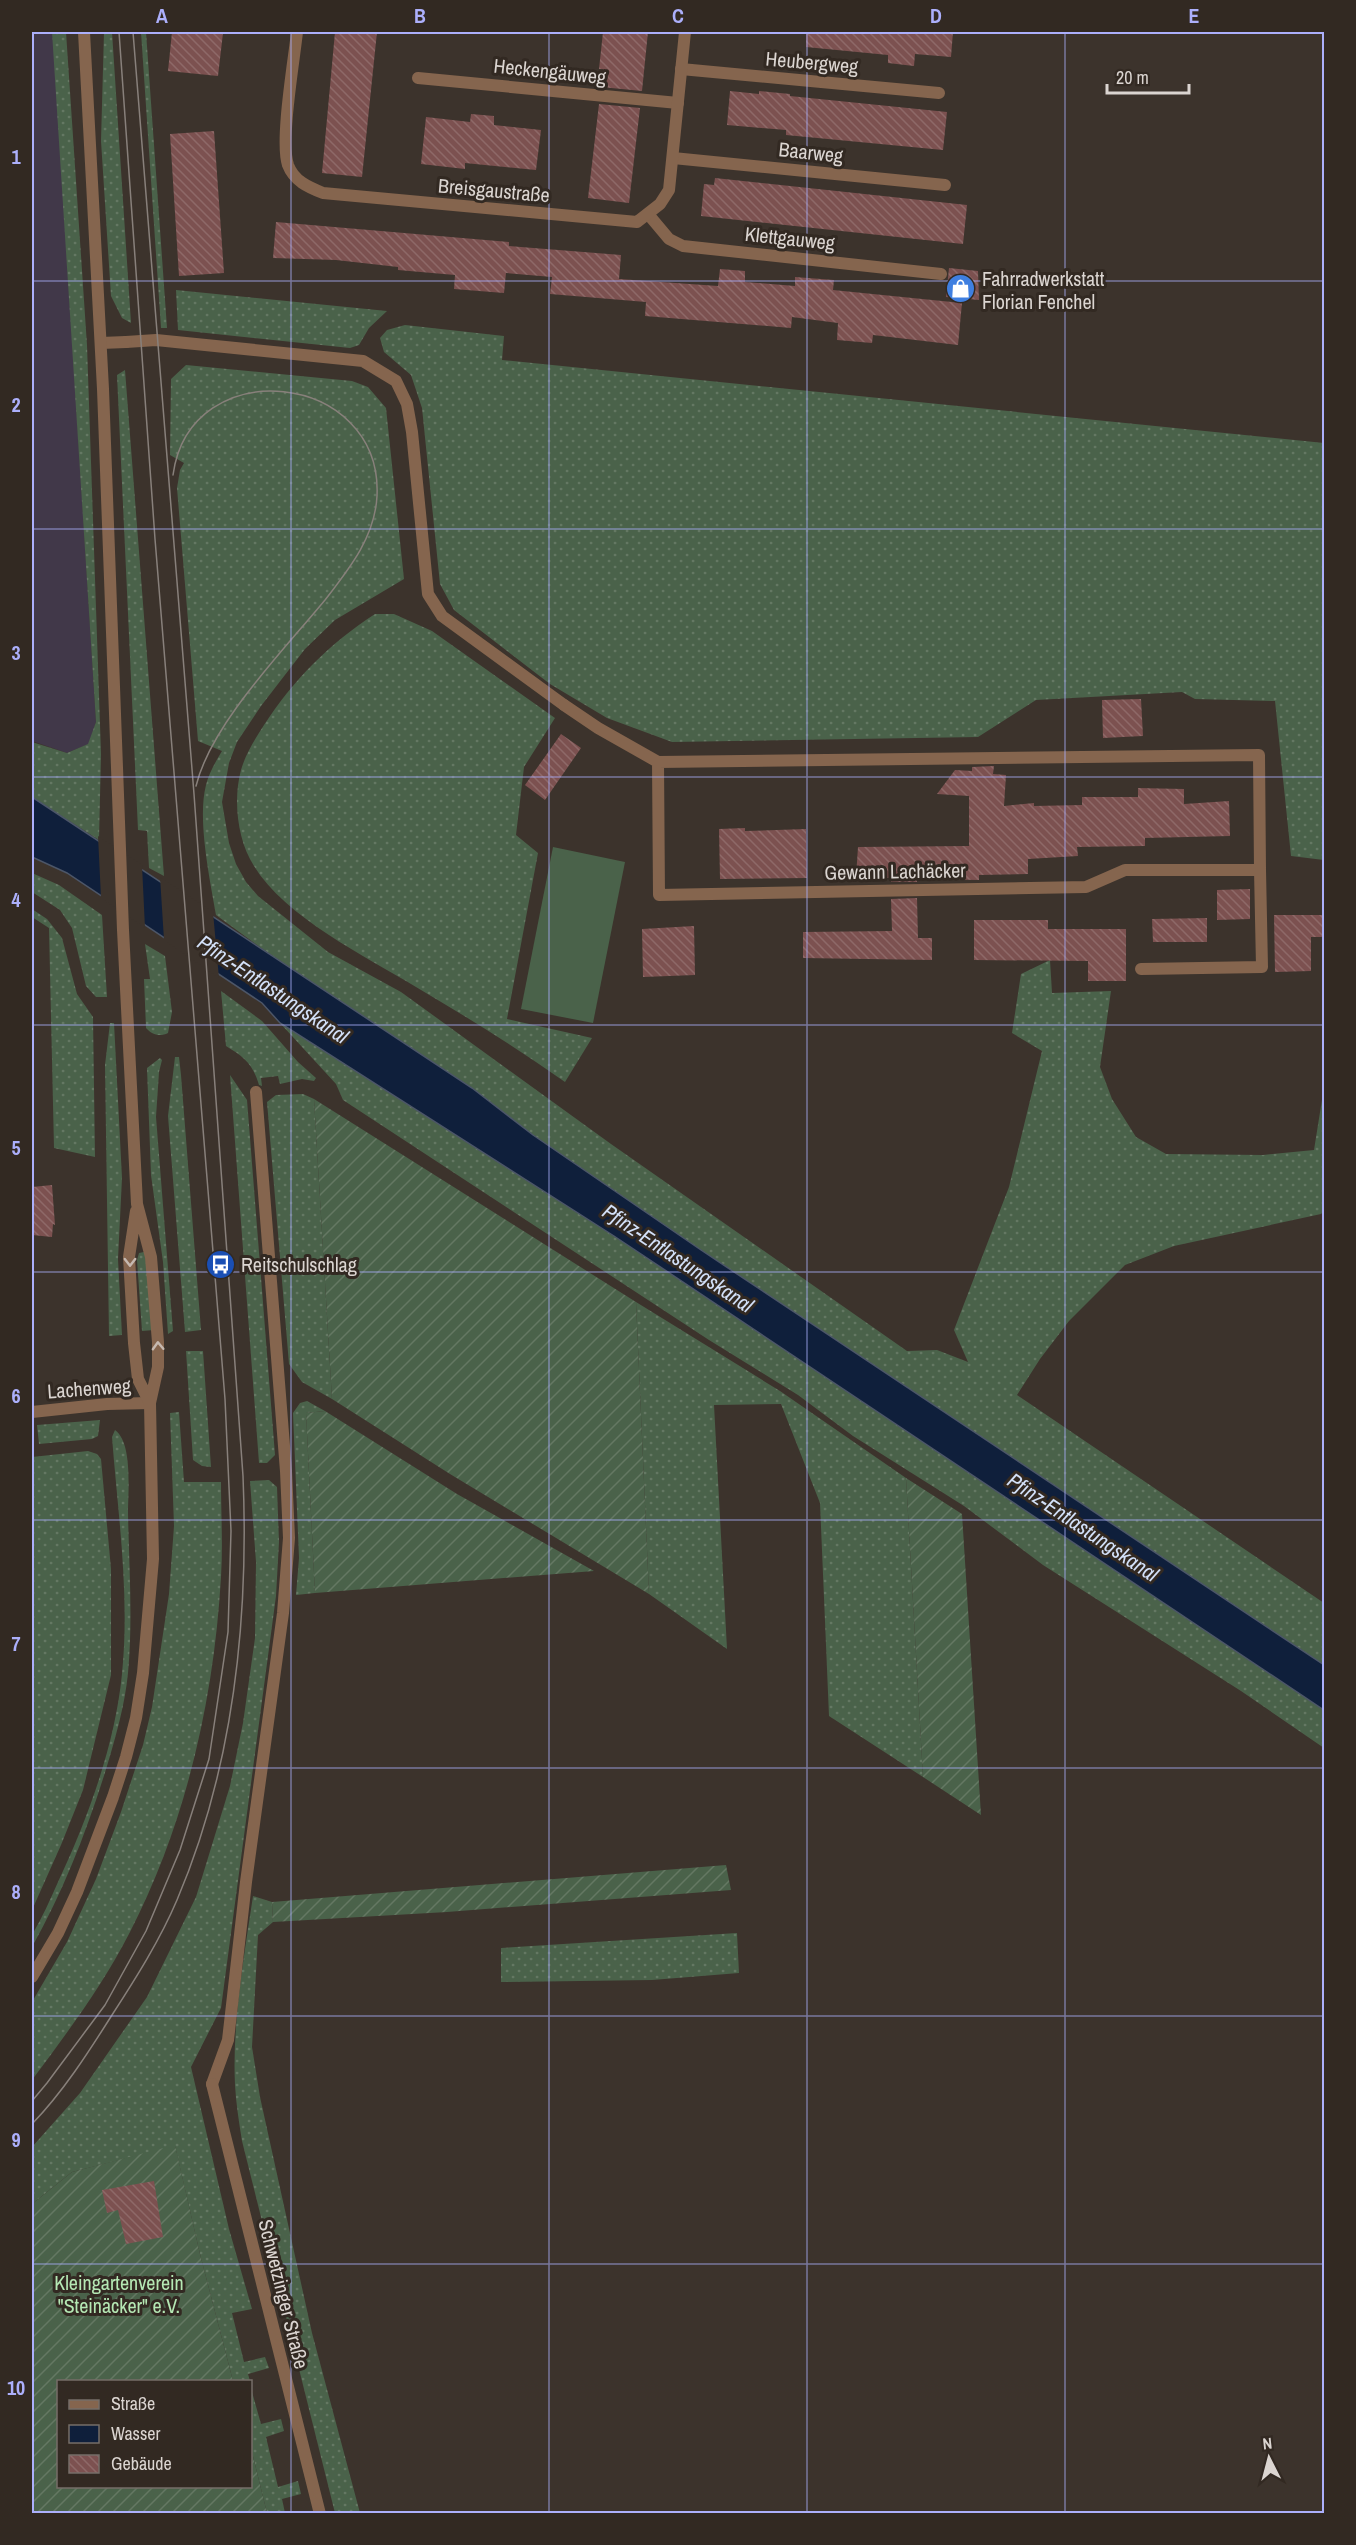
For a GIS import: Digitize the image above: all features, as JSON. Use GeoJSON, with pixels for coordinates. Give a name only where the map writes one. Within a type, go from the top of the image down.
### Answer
{"type":"FeatureCollection","features":[{"type":"Feature","properties":{"kind":"street"},"geometry":{"type":"LineString","coordinates":[[32,1977],[58,1933],[81,1883],[113,1797],[136,1718],[149,1620],[153,1559],[150,1403],[158,1367],[158,1342],[151,1257],[138,1204],[119,843],[101,343],[84,32]]}},
{"type":"Feature","properties":{"kind":"street","name":"Breisgaustraße"},"geometry":{"type":"LineString","coordinates":[[297,32],[285,146],[288,166],[300,182],[322,193],[609,220],[637,222],[648,214]]}},
{"type":"Feature","properties":{"kind":"street"},"geometry":{"type":"LineString","coordinates":[[648,214],[660,204],[669,190],[685,32]]}},
{"type":"Feature","properties":{"kind":"street","name":"Heubergweg"},"geometry":{"type":"LineString","coordinates":[[681,69],[939,93]]}},
{"type":"Feature","properties":{"kind":"street","name":"Heckengäuweg"},"geometry":{"type":"LineString","coordinates":[[418,78],[678,103]]}},
{"type":"Feature","properties":{"kind":"street","name":"Baarweg"},"geometry":{"type":"LineString","coordinates":[[673,158],[945,185]]}},
{"type":"Feature","properties":{"kind":"street","name":"Klettgauweg"},"geometry":{"type":"LineString","coordinates":[[648,214],[669,239],[683,246],[941,274]]}},
{"type":"Feature","properties":{"kind":"street"},"geometry":{"type":"LineString","coordinates":[[101,343],[156,340],[363,361],[396,381],[407,404],[412,432],[428,594],[442,616],[598,728],[658,762],[1259,755],[1262,967],[1142,969]]}},
{"type":"Feature","properties":{"kind":"street","name":"Gewann Lachäcker"},"geometry":{"type":"LineString","coordinates":[[658,762],[659,895],[1086,887],[1125,870],[1260,870]]}},
{"type":"Feature","properties":{"kind":"street","name":"Schwetzinger Straße"},"geometry":{"type":"LineString","coordinates":[[256,1092],[289,1538],[281,1624],[246,1882],[228,2040],[212,2084],[320,2514]]}},
{"type":"Feature","properties":{"kind":"street"},"geometry":{"type":"LineString","coordinates":[[138,1204],[129,1257],[134,1343],[138,1379],[150,1403]]}},
{"type":"Feature","properties":{"kind":"street","name":"Lachenweg"},"geometry":{"type":"LineString","coordinates":[[32,1412],[107,1404],[150,1403]]}},
{"type":"Feature","properties":{"kind":"shaded area"},"geometry":{"type":"Polygon","coordinates":[[[32,32],[53,32],[96,722],[89,744],[67,753],[32,741],[32,32]]]}},
{"type":"Feature","properties":{"kind":"green space"},"geometry":{"type":"Polygon","coordinates":[[[52,32],[66,32],[87,345],[101,754],[99,840],[32,797],[32,742],[67,753],[88,744],[96,722],[52,32]]]}},
{"type":"Feature","properties":{"kind":"green space"},"geometry":{"type":"Polygon","coordinates":[[[104,32],[112,32],[131,323],[122,318],[111,296],[101,141],[104,32]]]}},
{"type":"Feature","properties":{"kind":"green space"},"geometry":{"type":"Polygon","coordinates":[[[141,32],[146,32],[167,328],[161,328],[141,32]]]}},
{"type":"Feature","properties":{"kind":"green space"},"geometry":{"type":"Polygon","coordinates":[[[176,290],[387,311],[369,328],[359,345],[350,348],[178,330],[176,290]]]}},
{"type":"Feature","properties":{"kind":"green space"},"geometry":{"type":"Polygon","coordinates":[[[405,325],[504,336],[502,360],[1324,443],[1324,860],[1291,856],[1275,701],[1195,699],[1182,692],[1036,700],[978,737],[672,742],[607,718],[550,684],[454,610],[440,584],[422,408],[411,375],[384,352],[380,338],[387,330],[405,325]]]}},
{"type":"Feature","properties":{"kind":"green space"},"geometry":{"type":"Polygon","coordinates":[[[186,365],[352,381],[368,387],[386,408],[404,579],[335,620],[305,649],[261,706],[237,742],[229,763],[222,802],[229,843],[236,864],[246,882],[258,896],[328,952],[401,992],[611,1144],[907,1351],[937,1350],[968,1362],[954,1330],[1009,1187],[1042,1051],[1012,1033],[1021,974],[1050,960],[1052,993],[1111,991],[1100,1067],[1112,1099],[1136,1137],[1166,1154],[1263,1155],[1314,1150],[1324,1087],[1324,1211],[1321,1214],[1174,1246],[1125,1265],[1069,1321],[1040,1359],[1017,1395],[1324,1603],[1324,1665],[701,1250],[533,1135],[472,1088],[264,950],[216,915],[205,850],[203,815],[207,781],[222,751],[198,741],[177,488],[180,470],[184,463],[170,455],[171,379],[186,365]]]}},
{"type":"Feature","properties":{"kind":"green space"},"geometry":{"type":"Polygon","coordinates":[[[125,370],[164,876],[149,868],[147,831],[138,830],[117,375],[125,370]]]}},
{"type":"Feature","properties":{"kind":"green space"},"geometry":{"type":"Polygon","coordinates":[[[375,614],[394,614],[432,631],[555,718],[524,767],[516,835],[538,853],[507,1019],[592,1038],[565,1082],[492,1033],[305,919],[268,885],[248,856],[240,832],[237,794],[241,770],[251,746],[275,708],[300,678],[343,637],[375,614]]]}},
{"type":"Feature","properties":{"kind":"green space"},"geometry":{"type":"Polygon","coordinates":[[[553,847],[625,862],[593,1023],[521,1009],[553,847]]]}},
{"type":"Feature","properties":{"kind":"green space"},"geometry":{"type":"Polygon","coordinates":[[[32,873],[59,885],[102,915],[107,997],[96,997],[86,986],[72,928],[60,910],[32,892],[32,873]]]}},
{"type":"Feature","properties":{"kind":"green space"},"geometry":{"type":"Polygon","coordinates":[[[32,909],[47,919],[62,938],[77,994],[93,1017],[95,1157],[54,1148],[49,928],[32,917],[32,909]]]}},
{"type":"Feature","properties":{"kind":"green space"},"geometry":{"type":"Polygon","coordinates":[[[145,944],[165,956],[172,1012],[168,1033],[162,1035],[153,1034],[146,1028],[144,979],[150,979],[145,944]]]}},
{"type":"Feature","properties":{"kind":"green space"},"geometry":{"type":"Polygon","coordinates":[[[221,991],[262,1021],[298,1062],[316,1078],[314,1081],[302,1079],[280,1084],[278,1076],[261,1078],[262,1086],[259,1085],[247,1062],[226,1046],[221,991]]]}},
{"type":"Feature","properties":{"kind":"green space"},"geometry":{"type":"Polygon","coordinates":[[[110,1023],[114,1023],[122,1178],[118,1259],[122,1335],[109,1336],[105,1065],[110,1023]]]}},
{"type":"Feature","properties":{"kind":"green space"},"geometry":{"type":"Polygon","coordinates":[[[280,1023],[614,1236],[1324,1710],[1324,1748],[1241,1691],[1043,1565],[964,1506],[853,1436],[798,1395],[709,1340],[343,1100],[336,1084],[280,1023]]]}},
{"type":"Feature","properties":{"kind":"green space"},"geometry":{"type":"Polygon","coordinates":[[[175,1057],[179,1057],[181,1075],[201,1330],[185,1332],[168,1116],[175,1057]]]}},
{"type":"Feature","properties":{"kind":"green space"},"geometry":{"type":"Polygon","coordinates":[[[160,1058],[162,1060],[156,1117],[173,1331],[168,1334],[163,1262],[151,1175],[147,1068],[160,1058]]]}},
{"type":"Feature","properties":{"kind":"green space"},"geometry":{"type":"Polygon","coordinates":[[[230,1075],[247,1100],[275,1455],[267,1463],[259,1463],[230,1075]]]}},
{"type":"Feature","properties":{"kind":"green space"},"geometry":{"type":"Polygon","coordinates":[[[303,1094],[314,1099],[332,1399],[302,1382],[289,1364],[267,1102],[276,1095],[303,1094]]]}},
{"type":"Feature","properties":{"kind":"green space"},"geometry":{"type":"Polygon","coordinates":[[[314,1099],[636,1302],[649,1594],[450,1474],[332,1399],[314,1099]]]}},
{"type":"Feature","properties":{"kind":"green space"},"geometry":{"type":"Polygon","coordinates":[[[144,1252],[148,1259],[154,1330],[142,1331],[137,1260],[139,1253],[144,1252]]]}},
{"type":"Feature","properties":{"kind":"green space"},"geometry":{"type":"Polygon","coordinates":[[[636,1302],[780,1391],[906,1478],[923,1777],[829,1716],[820,1503],[781,1404],[714,1405],[727,1649],[649,1594],[636,1302]]]}},
{"type":"Feature","properties":{"kind":"green space"},"geometry":{"type":"Polygon","coordinates":[[[186,1351],[203,1351],[211,1467],[202,1466],[193,1460],[186,1351]]]}},
{"type":"Feature","properties":{"kind":"green space"},"geometry":{"type":"Polygon","coordinates":[[[307,1401],[325,1411],[306,1413],[315,1593],[296,1595],[299,1558],[293,1413],[300,1403],[307,1401]]]}},
{"type":"Feature","properties":{"kind":"green space"},"geometry":{"type":"Polygon","coordinates":[[[325,1411],[457,1494],[594,1571],[315,1593],[306,1413],[325,1411]]]}},
{"type":"Feature","properties":{"kind":"green space"},"geometry":{"type":"Polygon","coordinates":[[[179,1412],[184,1482],[221,1482],[221,1577],[212,1669],[204,1714],[182,1804],[150,1890],[108,1971],[32,2080],[32,2002],[67,1942],[96,1879],[143,1745],[152,1707],[169,1594],[174,1526],[170,1413],[179,1412]]]}},
{"type":"Feature","properties":{"kind":"green space"},"geometry":{"type":"Polygon","coordinates":[[[100,1420],[98,1436],[92,1439],[39,1444],[37,1425],[100,1420]]]}},
{"type":"Feature","properties":{"kind":"green space"},"geometry":{"type":"Polygon","coordinates":[[[115,1430],[121,1436],[125,1446],[129,1481],[130,1613],[127,1685],[114,1743],[92,1812],[65,1881],[32,1947],[32,1935],[46,1909],[90,1807],[107,1754],[118,1701],[125,1615],[112,1437],[115,1430]]]}},
{"type":"Feature","properties":{"kind":"green space"},"geometry":{"type":"Polygon","coordinates":[[[88,1451],[97,1454],[101,1459],[111,1569],[111,1675],[83,1790],[32,1910],[32,1457],[88,1451]]]}},
{"type":"Feature","properties":{"kind":"green space"},"geometry":{"type":"Polygon","coordinates":[[[906,1478],[962,1514],[981,1815],[923,1777],[906,1478]]]}},
{"type":"Feature","properties":{"kind":"green space"},"geometry":{"type":"Polygon","coordinates":[[[269,1480],[277,1487],[279,1542],[276,1596],[221,2008],[191,2067],[229,2229],[252,2309],[232,2313],[244,2362],[265,2357],[269,2368],[248,2374],[250,2380],[233,2380],[175,2146],[72,2172],[32,2204],[32,2147],[80,2093],[147,1997],[196,1897],[230,1786],[243,1723],[255,1638],[256,1562],[250,1481],[269,1480]]]}},
{"type":"Feature","properties":{"kind":"green space"},"geometry":{"type":"Polygon","coordinates":[[[726,1865],[731,1890],[447,1912],[273,1922],[272,1902],[726,1865]]]}},
{"type":"Feature","properties":{"kind":"green space"},"geometry":{"type":"Polygon","coordinates":[[[253,1896],[272,1902],[273,1922],[258,1935],[252,2047],[260,2097],[312,2333],[360,2513],[335,2513],[242,2141],[235,2085],[235,2038],[253,1896]]]}},
{"type":"Feature","properties":{"kind":"green space"},"geometry":{"type":"Polygon","coordinates":[[[737,1933],[739,1973],[652,1980],[501,1982],[501,1948],[737,1933]]]}},
{"type":"Feature","properties":{"kind":"green space","name":"Kleingartenverein \"Steinäcker\" e.V."},"geometry":{"type":"Polygon","coordinates":[[[175,2145],[233,2380],[57,2380],[57,2488],[252,2488],[252,2452],[267,2513],[32,2514],[32,2204],[72,2172],[175,2145]]]}},
{"type":"Feature","properties":{"kind":"green space"},"geometry":{"type":"Polygon","coordinates":[[[252,2392],[261,2424],[281,2419],[284,2431],[266,2437],[278,2487],[298,2481],[301,2494],[282,2499],[285,2513],[267,2513],[252,2452],[252,2392]]]}},
{"type":"Feature","properties":{"kind":"water","name":"Pfinz-Entlastungskanal"},"geometry":{"type":"Polygon","coordinates":[[[32,797],[472,1088],[533,1135],[701,1250],[1324,1665],[1324,1710],[614,1236],[280,1023],[262,1003],[67,873],[32,857],[32,797]]]}},
{"type":"Feature","properties":{"kind":"pier"},"geometry":{"type":"Polygon","coordinates":[[[98,836],[142,865],[145,928],[101,898],[98,836]]]}},
{"type":"Feature","properties":{"kind":"pier"},"geometry":{"type":"Polygon","coordinates":[[[160,877],[213,912],[219,978],[164,940],[160,877]]]}},
{"type":"Feature","properties":{"kind":"building"},"geometry":{"type":"Polygon","coordinates":[[[172,32],[223,33],[218,76],[168,71],[172,32]]]}},
{"type":"Feature","properties":{"kind":"building"},"geometry":{"type":"Polygon","coordinates":[[[335,32],[377,32],[362,177],[322,173],[335,32]]]}},
{"type":"Feature","properties":{"kind":"building"},"geometry":{"type":"Polygon","coordinates":[[[603,32],[648,32],[642,91],[601,87],[603,69],[599,69],[603,32]]]}},
{"type":"Feature","properties":{"kind":"building"},"geometry":{"type":"Polygon","coordinates":[[[806,32],[953,32],[951,57],[915,54],[914,66],[888,63],[888,55],[806,47],[806,32]]]}},
{"type":"Feature","properties":{"kind":"building"},"geometry":{"type":"Polygon","coordinates":[[[730,91],[790,94],[790,96],[947,112],[943,150],[786,135],[786,130],[727,125],[730,91]]]}},
{"type":"Feature","properties":{"kind":"building"},"geometry":{"type":"Polygon","coordinates":[[[599,104],[640,108],[629,203],[588,198],[599,104]]]}},
{"type":"Feature","properties":{"kind":"building"},"geometry":{"type":"Polygon","coordinates":[[[471,114],[494,116],[494,125],[541,130],[536,170],[465,163],[465,169],[421,164],[426,117],[470,122],[471,114]]]}},
{"type":"Feature","properties":{"kind":"building"},"geometry":{"type":"Polygon","coordinates":[[[214,131],[224,273],[179,276],[170,134],[214,131]]]}},
{"type":"Feature","properties":{"kind":"building"},"geometry":{"type":"Polygon","coordinates":[[[715,178],[967,205],[963,244],[701,216],[704,184],[714,185],[715,178]]]}},
{"type":"Feature","properties":{"kind":"building"},"geometry":{"type":"Polygon","coordinates":[[[276,222],[509,242],[509,246],[621,255],[619,279],[718,286],[720,269],[745,271],[745,282],[795,286],[795,277],[834,280],[833,290],[962,303],[958,345],[873,335],[872,343],[837,340],[838,323],[792,317],[791,328],[645,316],[646,302],[550,294],[552,277],[506,273],[504,293],[454,289],[455,275],[398,270],[398,267],[336,260],[273,258],[276,222]]]}},
{"type":"Feature","properties":{"kind":"building"},"geometry":{"type":"Polygon","coordinates":[[[949,268],[978,271],[979,300],[946,297],[949,268]]]}},
{"type":"Feature","properties":{"kind":"building"},"geometry":{"type":"Polygon","coordinates":[[[1141,699],[1143,736],[1103,738],[1102,700],[1141,699]]]}},
{"type":"Feature","properties":{"kind":"building"},"geometry":{"type":"Polygon","coordinates":[[[561,734],[581,748],[545,800],[525,785],[561,734]]]}},
{"type":"Feature","properties":{"kind":"building"},"geometry":{"type":"Polygon","coordinates":[[[994,766],[993,774],[1006,775],[1004,806],[1034,803],[1034,806],[1082,805],[1082,797],[1138,797],[1138,788],[1184,789],[1184,804],[1229,801],[1230,836],[1145,838],[1145,846],[1077,847],[1078,856],[1028,859],[1028,874],[979,875],[979,880],[917,879],[917,882],[891,882],[891,878],[856,877],[858,847],[969,846],[969,796],[937,794],[955,770],[972,771],[972,767],[994,766]]]}},
{"type":"Feature","properties":{"kind":"building"},"geometry":{"type":"Polygon","coordinates":[[[745,828],[745,831],[806,829],[807,878],[720,879],[719,829],[745,828]]]}},
{"type":"Feature","properties":{"kind":"building"},"geometry":{"type":"Polygon","coordinates":[[[1250,889],[1250,919],[1217,920],[1217,890],[1250,889]]]}},
{"type":"Feature","properties":{"kind":"building"},"geometry":{"type":"Polygon","coordinates":[[[917,898],[918,938],[932,938],[932,960],[803,958],[803,932],[892,931],[891,899],[917,898]]]}},
{"type":"Feature","properties":{"kind":"building"},"geometry":{"type":"Polygon","coordinates":[[[1274,915],[1324,915],[1324,937],[1311,937],[1311,971],[1275,972],[1274,915]]]}},
{"type":"Feature","properties":{"kind":"building"},"geometry":{"type":"Polygon","coordinates":[[[1207,918],[1207,942],[1153,942],[1152,919],[1207,918]]]}},
{"type":"Feature","properties":{"kind":"building"},"geometry":{"type":"Polygon","coordinates":[[[974,920],[1048,920],[1048,929],[1126,929],[1126,981],[1088,981],[1088,961],[974,960],[974,920]]]}},
{"type":"Feature","properties":{"kind":"building"},"geometry":{"type":"Polygon","coordinates":[[[694,926],[695,975],[643,977],[642,929],[694,926]]]}},
{"type":"Feature","properties":{"kind":"building"},"geometry":{"type":"Polygon","coordinates":[[[52,1185],[55,1225],[53,1224],[52,1237],[32,1235],[32,1187],[52,1185]]]}},
{"type":"Feature","properties":{"kind":"building"},"geometry":{"type":"Polygon","coordinates":[[[154,2181],[163,2237],[126,2244],[118,2210],[107,2213],[102,2190],[154,2181]]]}},
{"type":"Feature","properties":{"kind":"tram line"},"geometry":{"type":"LineString","coordinates":[[32,2101],[105,2005],[146,1931],[180,1850],[209,1759],[228,1632],[231,1531],[225,1399],[155,539],[119,32]]}},
{"type":"Feature","properties":{"kind":"tram line"},"geometry":{"type":"LineString","coordinates":[[32,2124],[65,2085],[94,2044],[147,1959],[177,1900],[196,1849],[225,1745],[234,1692],[243,1584],[243,1476],[194,794],[133,32]]}},
{"type":"Feature","properties":{"kind":"tram line"},"geometry":{"type":"LineString","coordinates":[[173,475],[187,435],[213,408],[247,394],[284,392],[320,401],[350,422],[371,454],[377,496],[371,525],[359,552],[325,600],[270,664],[233,713],[204,762],[196,786]]}},
{"type":"Feature","properties":{"kind":"place","name":"Fahrradwerkstatt Florian Fenchel"},"geometry":{"type":"Point","coordinates":[961,289]}},
{"type":"Feature","properties":{"kind":"place","name":"Reitschulschlag"},"geometry":{"type":"Point","coordinates":[220,1264]}}]}
